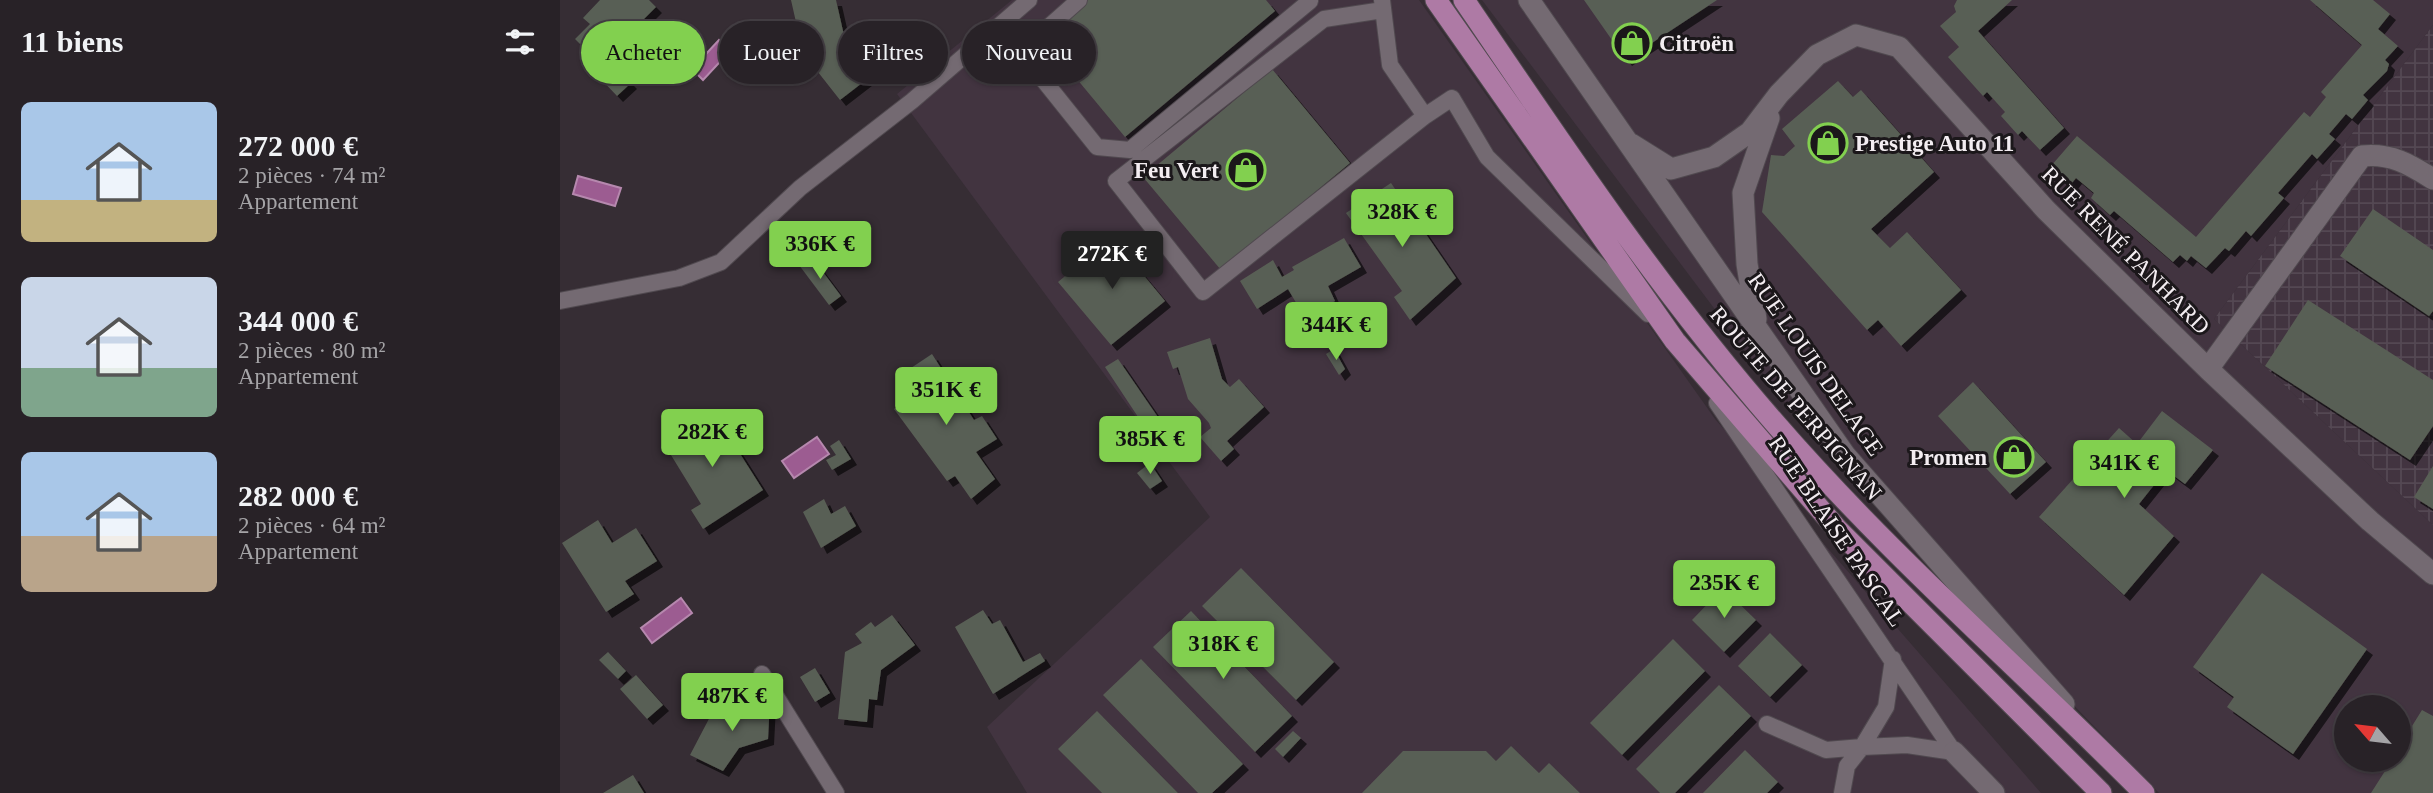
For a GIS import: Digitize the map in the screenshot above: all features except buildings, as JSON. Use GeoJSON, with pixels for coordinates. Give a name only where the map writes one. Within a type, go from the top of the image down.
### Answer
{"type":"FeatureCollection","features":[{"type":"Feature","properties":{"kind":"main road"},"geometry":{"type":"LineString","coordinates":[[1436,0],[1675,341],[1838,530],[2101,793]]}},
{"type":"Feature","properties":{"kind":"main road","name":"ROUTE DE PERPIGNAN"},"geometry":{"type":"LineString","coordinates":[[1464,0],[1595,193],[1681,309],[1774,423],[1884,543],[2144,793]]}},
{"type":"Feature","properties":{"kind":"street","name":"RUE LOUIS DELAGE"},"geometry":{"type":"LineString","coordinates":[[1529,0],[1845,455],[2118,766]]}},
{"type":"Feature","properties":{"kind":"street","name":"RUE RENÉ PANHARD"},"geometry":{"type":"LineString","coordinates":[[1631,144],[1671,169],[1714,157],[1750,132],[1779,94],[1817,55],[1856,35],[1899,47],[2046,210],[2208,369],[2370,521],[2433,574]]}},
{"type":"Feature","properties":{"kind":"street","name":"RUE RENÉ PANHARD"},"geometry":{"type":"LineString","coordinates":[[1757,326],[1747,264],[1743,193],[1779,94]]}},
{"type":"Feature","properties":{"kind":"street"},"geometry":{"type":"LineString","coordinates":[[2208,369],[2362,156],[2382,154],[2403,161],[2433,179]]}},
{"type":"Feature","properties":{"kind":"street","name":"RUE BLAISE PASCAL"},"geometry":{"type":"LineString","coordinates":[[1954,752],[1994,793]]}},
{"type":"Feature","properties":{"kind":"lane"},"geometry":{"type":"LineString","coordinates":[[560,301],[679,278],[721,262],[800,188],[912,101],[1029,0]]}},
{"type":"Feature","properties":{"kind":"lane"},"geometry":{"type":"LineString","coordinates":[[1079,0],[1035,39],[1028,62],[1097,146],[1130,150],[1310,1],[1324,19]]}},
{"type":"Feature","properties":{"kind":"lane"},"geometry":{"type":"LineString","coordinates":[[1382,5],[1390,65],[1425,116],[1203,292],[1116,181],[1324,19],[1382,5]]}},
{"type":"Feature","properties":{"kind":"lane","name":"RUE BLAISE PASCAL"},"geometry":{"type":"LineString","coordinates":[[1425,116],[1452,98],[1487,157],[1675,341],[1954,752]]}},
{"type":"Feature","properties":{"kind":"lane"},"geometry":{"type":"LineString","coordinates":[[1842,793],[1847,766],[1886,708],[1893,659]]}},
{"type":"Feature","properties":{"kind":"lane"},"geometry":{"type":"LineString","coordinates":[[762,674],[836,793]]}},
{"type":"Feature","properties":{"kind":"lane"},"geometry":{"type":"LineString","coordinates":[[1767,724],[1826,750],[1907,745],[1954,752]]}},
{"type":"Feature","properties":{"kind":"shaded area"},"geometry":{"type":"Polygon","coordinates":[[[1012,0],[1419,0],[1715,419],[2041,793],[1027,793],[987,727],[1210,517],[897,94],[909,84],[948,84],[948,52],[962,41],[962,84],[1096,84],[1096,21],[986,21],[1012,0]]]}},
{"type":"Feature","properties":{"kind":"shaded area"},"geometry":{"type":"Polygon","coordinates":[[[1482,0],[2433,0],[2433,25],[2214,319],[2433,525],[2433,793],[2159,793],[1805,429],[1482,0]]]}},
{"type":"Feature","properties":{"kind":"shaded area"},"geometry":{"type":"Polygon","coordinates":[[[2433,25],[2433,525],[2214,319],[2433,25]]]}},
{"type":"Feature","properties":{"kind":"shaded area"},"geometry":{"type":"Polygon","coordinates":[[[719,40],[719,63],[705,78],[705,55],[719,40]]]}},
{"type":"Feature","properties":{"kind":"shaded area"},"geometry":{"type":"Polygon","coordinates":[[[578,176],[621,188],[615,206],[573,194],[578,176]]]}},
{"type":"Feature","properties":{"kind":"shaded area"},"geometry":{"type":"Polygon","coordinates":[[[817,437],[829,454],[794,478],[782,461],[817,437]]]}},
{"type":"Feature","properties":{"kind":"shaded area"},"geometry":{"type":"Polygon","coordinates":[[[681,598],[692,613],[652,643],[641,628],[681,598]]]}},
{"type":"Feature","properties":{"kind":"place","name":"Citroën"},"geometry":{"type":"Point","coordinates":[1632,43]}},
{"type":"Feature","properties":{"kind":"place","name":"Prestige Auto 11"},"geometry":{"type":"Point","coordinates":[1828,143]}},
{"type":"Feature","properties":{"kind":"place","name":"Feu Vert"},"geometry":{"type":"Point","coordinates":[1246,170]}},
{"type":"Feature","properties":{"kind":"place","name":"Promen"},"geometry":{"type":"Point","coordinates":[2014,457]}}]}
